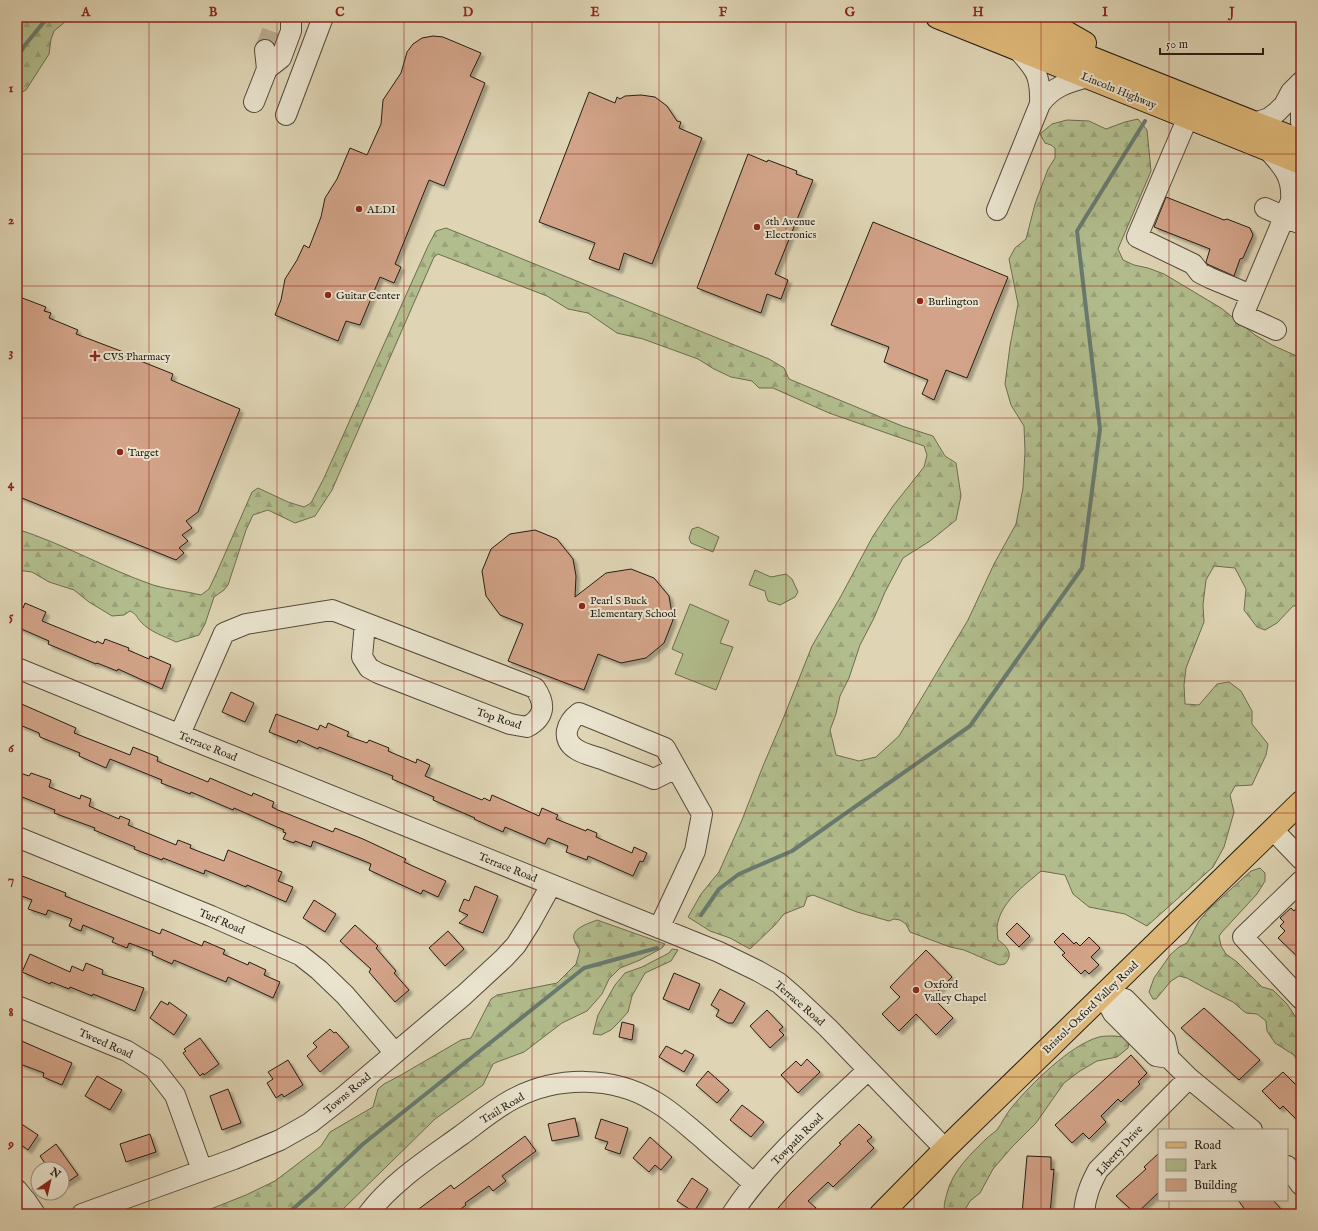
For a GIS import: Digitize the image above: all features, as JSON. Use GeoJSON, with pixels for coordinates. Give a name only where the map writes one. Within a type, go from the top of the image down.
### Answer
{"type":"FeatureCollection","features":[{"type":"Feature","properties":{"kind":"main road","name":"Lincoln Highway"},"geometry":{"type":"LineString","coordinates":[[937,17],[1088,77],[1155,94],[1255,123],[1301,141]]}},
{"type":"Feature","properties":{"kind":"main road","name":"Lincoln Highway"},"geometry":{"type":"LineString","coordinates":[[989,17],[1155,94],[1188,117],[1301,163]]}},
{"type":"Feature","properties":{"kind":"main road"},"geometry":{"type":"LineString","coordinates":[[1040,17],[1155,94]]}},
{"type":"Feature","properties":{"kind":"main road","name":"Bristol-Oxford Valley Road"},"geometry":{"type":"LineString","coordinates":[[881,1214],[898,1195],[1301,802]]}},
{"type":"Feature","properties":{"kind":"street"},"geometry":{"type":"LineString","coordinates":[[286,115],[323,17]]}},
{"type":"Feature","properties":{"kind":"street"},"geometry":{"type":"LineString","coordinates":[[254,102],[266,60],[281,58],[292,31],[282,20]]}},
{"type":"Feature","properties":{"kind":"street"},"geometry":{"type":"LineString","coordinates":[[1017,49],[1036,72],[1040,82],[1040,104]]}},
{"type":"Feature","properties":{"kind":"street"},"geometry":{"type":"LineString","coordinates":[[997,210],[1040,104],[1052,90],[1061,85],[1088,77]]}},
{"type":"Feature","properties":{"kind":"street"},"geometry":{"type":"LineString","coordinates":[[1255,123],[1269,118],[1278,112],[1284,105],[1291,92],[1301,82]]}},
{"type":"Feature","properties":{"kind":"street"},"geometry":{"type":"LineString","coordinates":[[1301,108],[1301,123]]}},
{"type":"Feature","properties":{"kind":"street"},"geometry":{"type":"LineString","coordinates":[[1188,117],[1137,237],[1193,264],[1200,273],[1251,296]]}},
{"type":"Feature","properties":{"kind":"street"},"geometry":{"type":"LineString","coordinates":[[1267,149],[1280,163],[1286,173],[1290,182],[1294,208],[1251,296],[1243,316],[1276,330]]}},
{"type":"Feature","properties":{"kind":"street"},"geometry":{"type":"LineString","coordinates":[[1264,208],[1294,208]]}},
{"type":"Feature","properties":{"kind":"street","name":"Top Road"},"geometry":{"type":"LineString","coordinates":[[180,734],[224,633],[246,624],[332,610],[535,688],[540,696],[542,706],[536,722],[527,727],[510,724],[378,674],[369,668],[362,657],[365,623]]}},
{"type":"Feature","properties":{"kind":"street","name":"Terrace Road"},"geometry":{"type":"LineString","coordinates":[[17,668],[719,952],[758,971],[779,983],[808,1009],[945,1149]]}},
{"type":"Feature","properties":{"kind":"street"},"geometry":{"type":"LineString","coordinates":[[659,928],[694,851],[702,814],[665,748],[579,713],[572,718],[568,726],[567,733],[569,742],[575,749],[592,756],[654,779],[676,768]]}},
{"type":"Feature","properties":{"kind":"street"},"geometry":{"type":"LineString","coordinates":[[1273,830],[1301,859]]}},
{"type":"Feature","properties":{"kind":"street","name":"Turf Road"},"geometry":{"type":"LineString","coordinates":[[17,837],[211,916],[300,955],[319,970],[345,995],[395,1053]]}},
{"type":"Feature","properties":{"kind":"street"},"geometry":{"type":"LineString","coordinates":[[1301,881],[1243,938],[1301,999]]}},
{"type":"Feature","properties":{"kind":"street","name":"Towns Road"},"geometry":{"type":"LineString","coordinates":[[82,1214],[234,1159],[280,1140],[310,1123],[342,1098],[464,995],[504,958],[516,945],[530,923],[551,884]]}},
{"type":"Feature","properties":{"kind":"street"},"geometry":{"type":"LineString","coordinates":[[1103,994],[1125,999],[1165,1040],[1169,1058],[1188,1078],[1251,1129]]}},
{"type":"Feature","properties":{"kind":"street","name":"Tweed Road"},"geometry":{"type":"LineString","coordinates":[[17,1006],[127,1051],[154,1068],[175,1095],[202,1170]]}},
{"type":"Feature","properties":{"kind":"street","name":"Towpath Road"},"geometry":{"type":"LineString","coordinates":[[732,1214],[754,1184],[791,1144],[868,1070]]}},
{"type":"Feature","properties":{"kind":"street","name":"Liberty Drive"},"geometry":{"type":"LineString","coordinates":[[1084,1214],[1084,1202],[1088,1189],[1098,1170],[1188,1078]]}},
{"type":"Feature","properties":{"kind":"street","name":"Trail Road"},"geometry":{"type":"LineString","coordinates":[[368,1214],[375,1204],[388,1191],[489,1114],[514,1098],[558,1083],[576,1081],[618,1086],[654,1100],[684,1122],[754,1184]]}},
{"type":"Feature","properties":{"kind":"street"},"geometry":{"type":"LineString","coordinates":[[1288,1167],[1301,1185]]}},
{"type":"Feature","properties":{"kind":"street"},"geometry":{"type":"LineString","coordinates":[[17,1190],[35,1214]]}},
{"type":"Feature","properties":{"kind":"green space"},"geometry":{"type":"Polygon","coordinates":[[[17,17],[71,17],[54,31],[51,39],[49,54],[26,90],[17,95],[17,17]]]}},
{"type":"Feature","properties":{"kind":"green space"},"geometry":{"type":"Polygon","coordinates":[[[1138,119],[1147,130],[1151,171],[1118,249],[1123,260],[1164,274],[1221,308],[1255,335],[1272,345],[1301,358],[1301,605],[1293,606],[1277,623],[1265,630],[1257,627],[1244,610],[1246,589],[1235,568],[1214,566],[1206,580],[1203,605],[1204,622],[1186,668],[1184,685],[1185,704],[1199,705],[1217,684],[1229,682],[1241,691],[1252,711],[1252,724],[1268,744],[1266,755],[1252,785],[1235,786],[1230,795],[1234,812],[1224,847],[1213,867],[1147,926],[1125,914],[1089,907],[1073,894],[1065,875],[1041,871],[1014,895],[1008,902],[999,918],[997,927],[998,940],[1007,948],[1009,957],[1005,964],[999,965],[964,950],[950,947],[910,932],[906,924],[900,920],[894,919],[889,921],[857,912],[813,895],[807,897],[804,906],[784,914],[775,925],[750,949],[730,938],[710,931],[688,917],[701,894],[719,872],[742,820],[812,646],[873,536],[893,506],[924,467],[927,455],[924,446],[829,413],[773,388],[759,388],[752,381],[731,377],[698,359],[643,339],[617,333],[588,313],[568,309],[547,296],[438,254],[434,257],[332,490],[315,516],[295,523],[268,510],[253,515],[246,530],[228,585],[214,597],[205,624],[199,635],[176,642],[157,634],[141,622],[130,611],[124,615],[112,616],[89,602],[74,590],[49,582],[32,572],[17,570],[17,529],[52,542],[119,572],[153,585],[201,595],[209,589],[252,492],[258,488],[288,502],[304,507],[311,503],[324,478],[428,246],[436,231],[446,228],[769,359],[784,368],[789,379],[902,426],[933,436],[945,456],[956,463],[961,496],[956,520],[930,541],[903,558],[860,645],[849,678],[840,696],[836,714],[830,730],[836,755],[859,761],[876,757],[899,736],[968,620],[994,564],[1016,524],[1023,488],[1025,451],[1024,426],[1011,405],[1005,384],[1018,304],[1009,259],[1015,248],[1026,239],[1035,204],[1048,169],[1055,158],[1055,148],[1045,143],[1040,134],[1052,124],[1067,120],[1089,121],[1106,129],[1138,119]]]}},
{"type":"Feature","properties":{"kind":"green space"},"geometry":{"type":"Polygon","coordinates":[[[698,527],[719,537],[713,552],[691,543],[689,538],[692,529],[698,527]]]}},
{"type":"Feature","properties":{"kind":"green space"},"geometry":{"type":"Polygon","coordinates":[[[755,570],[771,577],[786,574],[792,579],[798,592],[795,597],[780,605],[768,601],[765,591],[749,585],[755,570]]]}},
{"type":"Feature","properties":{"kind":"green space"},"geometry":{"type":"Polygon","coordinates":[[[690,604],[729,621],[720,643],[733,647],[716,690],[675,674],[683,654],[672,649],[690,604]]]}},
{"type":"Feature","properties":{"kind":"green space"},"geometry":{"type":"Polygon","coordinates":[[[1260,868],[1265,873],[1265,881],[1257,894],[1219,936],[1221,946],[1226,954],[1237,962],[1262,987],[1273,990],[1287,1004],[1301,1025],[1301,1068],[1294,1055],[1275,1043],[1267,1031],[1266,1021],[1257,1014],[1246,1013],[1233,1002],[1187,978],[1179,976],[1171,981],[1156,999],[1153,999],[1149,992],[1154,978],[1170,955],[1179,947],[1187,943],[1199,921],[1210,908],[1251,871],[1260,868]]]}},
{"type":"Feature","properties":{"kind":"green space"},"geometry":{"type":"Polygon","coordinates":[[[597,920],[665,944],[662,948],[640,960],[620,968],[609,979],[602,994],[587,1011],[562,1023],[524,1052],[493,1064],[483,1085],[435,1119],[338,1214],[198,1214],[246,1195],[275,1181],[321,1146],[330,1132],[373,1107],[378,1089],[384,1084],[461,1040],[471,1038],[491,999],[497,995],[557,983],[576,964],[580,950],[574,939],[575,932],[582,926],[597,920]]]}},
{"type":"Feature","properties":{"kind":"green space"},"geometry":{"type":"Polygon","coordinates":[[[672,949],[678,950],[671,961],[645,973],[632,996],[628,1012],[619,1022],[611,1030],[601,1035],[593,1034],[598,1015],[615,985],[625,973],[642,967],[669,953],[672,949]]]}},
{"type":"Feature","properties":{"kind":"green space"},"geometry":{"type":"Polygon","coordinates":[[[1099,1037],[1124,1037],[1129,1043],[1128,1048],[1117,1057],[1097,1061],[1064,1083],[1036,1123],[993,1169],[980,1193],[970,1201],[966,1208],[966,1214],[945,1214],[944,1206],[947,1193],[958,1170],[975,1150],[997,1130],[1010,1110],[1029,1088],[1051,1067],[1076,1048],[1099,1037]]]}},
{"type":"Feature","properties":{"kind":"building"},"geometry":{"type":"Polygon","coordinates":[[[433,36],[443,37],[481,53],[470,76],[485,83],[444,186],[429,180],[395,264],[401,267],[394,283],[380,277],[360,325],[346,321],[338,341],[275,315],[281,300],[285,279],[297,260],[304,245],[309,248],[321,217],[325,198],[337,179],[350,148],[367,155],[381,124],[383,100],[401,73],[407,52],[413,44],[422,38],[433,36]]]}},
{"type":"Feature","properties":{"kind":"building"},"geometry":{"type":"Polygon","coordinates":[[[589,92],[615,103],[617,97],[620,99],[625,96],[641,95],[655,97],[667,106],[677,121],[681,122],[679,128],[702,138],[652,264],[624,253],[619,270],[589,259],[595,243],[539,222],[589,92]]]}},
{"type":"Feature","properties":{"kind":"building","name":"6th Avenue Electronics"},"geometry":{"type":"Polygon","coordinates":[[[748,154],[767,162],[768,160],[797,171],[796,174],[813,180],[775,274],[788,280],[781,299],[767,294],[761,313],[697,288],[748,154]]]}},
{"type":"Feature","properties":{"kind":"building"},"geometry":{"type":"Polygon","coordinates":[[[1166,197],[1224,220],[1227,219],[1250,228],[1253,235],[1243,258],[1240,259],[1234,276],[1207,264],[1206,262],[1210,249],[1154,227],[1166,197]]]}},
{"type":"Feature","properties":{"kind":"building","name":"Burlington"},"geometry":{"type":"Polygon","coordinates":[[[873,222],[1008,277],[967,378],[946,370],[934,400],[922,394],[928,380],[884,362],[889,347],[831,325],[873,222]]]}},
{"type":"Feature","properties":{"kind":"building","name":"Target"},"geometry":{"type":"Polygon","coordinates":[[[17,296],[46,307],[44,311],[51,313],[49,318],[78,330],[76,334],[134,356],[133,358],[173,374],[171,380],[240,409],[198,512],[186,521],[192,528],[182,535],[188,541],[179,548],[184,553],[176,560],[17,496],[17,296]]]}},
{"type":"Feature","properties":{"kind":"building","name":"Pearl S Buck Elementary School"},"geometry":{"type":"Polygon","coordinates":[[[535,530],[557,539],[573,559],[576,576],[575,597],[606,573],[631,569],[654,578],[669,596],[673,620],[664,643],[646,658],[621,663],[598,654],[584,690],[508,661],[523,624],[500,615],[486,596],[482,571],[491,549],[510,534],[535,530]]]}},
{"type":"Feature","properties":{"kind":"building"},"geometry":{"type":"Polygon","coordinates":[[[25,603],[46,612],[42,621],[96,643],[97,641],[103,644],[105,639],[129,648],[128,650],[149,659],[150,656],[171,665],[162,689],[118,669],[117,671],[97,663],[96,664],[48,644],[49,641],[17,627],[17,606],[23,608],[25,603]]]}},
{"type":"Feature","properties":{"kind":"building"},"geometry":{"type":"Polygon","coordinates":[[[231,692],[254,703],[245,722],[222,712],[231,692]]]}},
{"type":"Feature","properties":{"kind":"building"},"geometry":{"type":"Polygon","coordinates":[[[17,702],[76,728],[74,733],[130,755],[133,747],[158,757],[157,761],[208,782],[210,778],[252,796],[253,793],[274,802],[272,807],[278,810],[333,832],[335,828],[363,839],[406,859],[404,862],[446,881],[438,897],[423,890],[421,894],[369,870],[371,864],[369,863],[313,841],[311,847],[295,841],[294,843],[283,839],[286,833],[283,832],[284,830],[234,808],[233,810],[191,792],[190,794],[161,783],[162,780],[110,759],[106,768],[79,756],[80,753],[40,737],[39,733],[20,725],[21,723],[17,721],[17,702]]]}},
{"type":"Feature","properties":{"kind":"building"},"geometry":{"type":"Polygon","coordinates":[[[276,714],[318,730],[320,725],[326,728],[328,723],[349,732],[347,736],[367,743],[369,740],[389,748],[388,751],[416,763],[417,759],[430,765],[425,776],[482,800],[484,798],[490,801],[492,795],[539,816],[542,808],[558,815],[556,819],[586,831],[587,829],[597,833],[596,837],[632,853],[634,847],[647,853],[643,862],[640,861],[633,876],[588,856],[587,860],[566,852],[568,846],[548,838],[545,844],[505,827],[503,832],[433,800],[434,797],[392,779],[393,776],[319,747],[318,749],[298,740],[297,743],[269,732],[276,714]]]}},
{"type":"Feature","properties":{"kind":"building"},"geometry":{"type":"Polygon","coordinates":[[[17,772],[29,776],[31,773],[51,780],[49,787],[80,799],[81,795],[91,799],[89,806],[119,819],[120,816],[130,820],[128,825],[176,845],[178,840],[191,845],[190,848],[224,861],[228,850],[282,872],[278,881],[293,887],[286,902],[247,885],[246,887],[205,870],[204,874],[163,858],[162,860],[134,849],[135,847],[94,830],[95,828],[54,813],[55,810],[17,795],[17,772]]]}},
{"type":"Feature","properties":{"kind":"building"},"geometry":{"type":"Polygon","coordinates":[[[17,874],[66,893],[65,896],[160,934],[162,929],[202,946],[204,941],[225,950],[223,954],[248,965],[249,962],[266,970],[264,975],[280,982],[273,998],[228,977],[226,982],[174,960],[172,964],[152,955],[153,952],[129,943],[127,948],[112,942],[114,938],[83,925],[81,931],[69,926],[72,919],[48,910],[46,915],[28,909],[32,900],[17,894],[17,874]]]}},
{"type":"Feature","properties":{"kind":"building"},"geometry":{"type":"Polygon","coordinates":[[[475,886],[498,896],[483,933],[459,923],[468,915],[459,911],[464,899],[469,901],[475,886]]]}},
{"type":"Feature","properties":{"kind":"building"},"geometry":{"type":"Polygon","coordinates":[[[314,900],[336,914],[325,932],[303,918],[314,900]]]}},
{"type":"Feature","properties":{"kind":"building"},"geometry":{"type":"Polygon","coordinates":[[[1301,903],[1301,960],[1278,938],[1285,931],[1280,926],[1284,922],[1280,918],[1291,908],[1294,911],[1301,903]]]}},
{"type":"Feature","properties":{"kind":"building"},"geometry":{"type":"Polygon","coordinates":[[[1017,923],[1030,936],[1019,947],[1006,934],[1017,923]]]}},
{"type":"Feature","properties":{"kind":"building"},"geometry":{"type":"Polygon","coordinates":[[[355,925],[378,946],[376,948],[396,971],[394,973],[409,990],[395,1002],[369,972],[371,969],[340,941],[355,925]]]}},
{"type":"Feature","properties":{"kind":"building"},"geometry":{"type":"Polygon","coordinates":[[[448,931],[464,949],[445,966],[429,948],[448,931]]]}},
{"type":"Feature","properties":{"kind":"building"},"geometry":{"type":"Polygon","coordinates":[[[1063,933],[1074,944],[1076,942],[1080,946],[1089,937],[1100,948],[1091,957],[1099,965],[1089,974],[1085,970],[1081,974],[1062,955],[1065,953],[1054,942],[1063,933]]]}},
{"type":"Feature","properties":{"kind":"building","name":"Oxford Valley Chapel"},"geometry":{"type":"Polygon","coordinates":[[[926,950],[952,977],[937,992],[939,994],[934,999],[953,1018],[936,1035],[916,1014],[899,1031],[882,1014],[900,997],[890,987],[926,950]]]}},
{"type":"Feature","properties":{"kind":"building"},"geometry":{"type":"Polygon","coordinates":[[[30,954],[70,972],[72,966],[83,971],[86,963],[103,970],[102,974],[144,988],[135,1011],[93,994],[92,996],[70,987],[69,989],[51,982],[50,984],[22,972],[30,954]]]}},
{"type":"Feature","properties":{"kind":"building"},"geometry":{"type":"Polygon","coordinates":[[[674,973],[700,984],[689,1010],[663,999],[674,973]]]}},
{"type":"Feature","properties":{"kind":"building"},"geometry":{"type":"Polygon","coordinates":[[[720,989],[745,1003],[733,1023],[728,1023],[716,1016],[719,1010],[711,1005],[720,989]]]}},
{"type":"Feature","properties":{"kind":"building"},"geometry":{"type":"Polygon","coordinates":[[[161,1001],[168,1005],[169,1002],[187,1015],[174,1035],[150,1018],[161,1001]]]}},
{"type":"Feature","properties":{"kind":"building"},"geometry":{"type":"Polygon","coordinates":[[[1204,1008],[1260,1060],[1239,1080],[1181,1028],[1204,1008]]]}},
{"type":"Feature","properties":{"kind":"building"},"geometry":{"type":"Polygon","coordinates":[[[767,1010],[783,1027],[779,1030],[784,1035],[770,1048],[750,1026],[767,1010]]]}},
{"type":"Feature","properties":{"kind":"building"},"geometry":{"type":"Polygon","coordinates":[[[622,1022],[634,1025],[632,1040],[619,1037],[622,1022]]]}},
{"type":"Feature","properties":{"kind":"building"},"geometry":{"type":"Polygon","coordinates":[[[330,1029],[334,1033],[336,1032],[349,1047],[320,1072],[307,1056],[317,1047],[313,1043],[330,1029]]]}},
{"type":"Feature","properties":{"kind":"building"},"geometry":{"type":"Polygon","coordinates":[[[200,1038],[219,1064],[204,1075],[203,1073],[200,1076],[183,1053],[186,1051],[184,1049],[200,1038]]]}},
{"type":"Feature","properties":{"kind":"building"},"geometry":{"type":"Polygon","coordinates":[[[17,1039],[72,1063],[62,1085],[43,1077],[44,1073],[20,1064],[21,1061],[17,1060],[17,1039]]]}},
{"type":"Feature","properties":{"kind":"building"},"geometry":{"type":"Polygon","coordinates":[[[666,1046],[682,1054],[685,1050],[694,1055],[684,1072],[659,1057],[666,1046]]]}},
{"type":"Feature","properties":{"kind":"building"},"geometry":{"type":"Polygon","coordinates":[[[1131,1055],[1147,1073],[1138,1082],[1140,1084],[1121,1102],[1118,1099],[1101,1116],[1106,1122],[1089,1139],[1083,1133],[1072,1143],[1055,1125],[1131,1055]]]}},
{"type":"Feature","properties":{"kind":"building"},"geometry":{"type":"Polygon","coordinates":[[[807,1059],[820,1072],[798,1093],[781,1075],[796,1061],[801,1066],[807,1059]]]}},
{"type":"Feature","properties":{"kind":"building"},"geometry":{"type":"Polygon","coordinates":[[[288,1060],[303,1085],[284,1097],[282,1094],[276,1098],[267,1083],[273,1079],[268,1072],[288,1060]]]}},
{"type":"Feature","properties":{"kind":"building"},"geometry":{"type":"Polygon","coordinates":[[[708,1071],[729,1090],[717,1103],[696,1085],[708,1071]]]}},
{"type":"Feature","properties":{"kind":"building"},"geometry":{"type":"Polygon","coordinates":[[[1283,1072],[1301,1090],[1301,1124],[1283,1106],[1280,1109],[1262,1091],[1283,1072]]]}},
{"type":"Feature","properties":{"kind":"building"},"geometry":{"type":"Polygon","coordinates":[[[97,1076],[122,1090],[110,1110],[85,1096],[97,1076]]]}},
{"type":"Feature","properties":{"kind":"building"},"geometry":{"type":"Polygon","coordinates":[[[228,1089],[241,1123],[222,1130],[210,1096],[228,1089]]]}},
{"type":"Feature","properties":{"kind":"building"},"geometry":{"type":"Polygon","coordinates":[[[742,1105],[764,1122],[751,1137],[730,1120],[742,1105]]]}},
{"type":"Feature","properties":{"kind":"building"},"geometry":{"type":"Polygon","coordinates":[[[575,1118],[579,1136],[552,1141],[548,1124],[575,1118]]]}},
{"type":"Feature","properties":{"kind":"building"},"geometry":{"type":"Polygon","coordinates":[[[601,1119],[628,1128],[620,1154],[605,1149],[608,1142],[595,1138],[601,1119]]]}},
{"type":"Feature","properties":{"kind":"building"},"geometry":{"type":"Polygon","coordinates":[[[17,1121],[38,1135],[28,1150],[17,1142],[17,1121]]]}},
{"type":"Feature","properties":{"kind":"building"},"geometry":{"type":"Polygon","coordinates":[[[859,1124],[872,1137],[867,1141],[874,1148],[833,1187],[828,1182],[808,1201],[816,1208],[811,1214],[773,1214],[791,1193],[841,1144],[839,1143],[859,1124]]]}},
{"type":"Feature","properties":{"kind":"building"},"geometry":{"type":"Polygon","coordinates":[[[150,1134],[156,1152],[126,1162],[120,1144],[150,1134]]]}},
{"type":"Feature","properties":{"kind":"building"},"geometry":{"type":"Polygon","coordinates":[[[525,1136],[536,1151],[502,1176],[506,1181],[493,1191],[489,1186],[465,1203],[466,1205],[454,1214],[412,1214],[451,1185],[454,1189],[525,1136]]]}},
{"type":"Feature","properties":{"kind":"building"},"geometry":{"type":"Polygon","coordinates":[[[650,1137],[672,1157],[661,1170],[655,1165],[649,1172],[633,1158],[650,1137]]]}},
{"type":"Feature","properties":{"kind":"building"},"geometry":{"type":"Polygon","coordinates":[[[56,1144],[68,1161],[43,1161],[40,1156],[56,1144]]]}},
{"type":"Feature","properties":{"kind":"building"},"geometry":{"type":"Polygon","coordinates":[[[1158,1154],[1158,1193],[1136,1214],[1116,1196],[1146,1169],[1144,1167],[1158,1154]]]}},
{"type":"Feature","properties":{"kind":"building"},"geometry":{"type":"Polygon","coordinates":[[[1027,1156],[1051,1157],[1051,1170],[1054,1169],[1050,1214],[1022,1214],[1027,1156]]]}},
{"type":"Feature","properties":{"kind":"building"},"geometry":{"type":"Polygon","coordinates":[[[70,1164],[78,1175],[70,1180],[70,1164]]]}},
{"type":"Feature","properties":{"kind":"building"},"geometry":{"type":"Polygon","coordinates":[[[692,1178],[708,1189],[694,1212],[677,1201],[692,1178]]]}},
{"type":"Feature","properties":{"kind":"building"},"geometry":{"type":"Polygon","coordinates":[[[1239,1201],[1274,1201],[1281,1209],[1274,1214],[1248,1214],[1239,1201]]]}},
{"type":"Feature","properties":{"kind":"waterway"},"geometry":{"type":"LineString","coordinates":[[17,58],[25,45],[48,17]]}},
{"type":"Feature","properties":{"kind":"waterway"},"geometry":{"type":"LineString","coordinates":[[701,915],[719,889],[739,874],[792,851],[970,726],[1082,568],[1100,429],[1077,231],[1145,121]]}},
{"type":"Feature","properties":{"kind":"waterway"},"geometry":{"type":"LineString","coordinates":[[287,1214],[317,1188],[363,1144],[584,968],[657,948]]}},
{"type":"Feature","properties":{"kind":"tunnel"},"geometry":{"type":"LineString","coordinates":[[265,50],[274,25]]}},
{"type":"Feature","properties":{"kind":"place","name":"ALDI"},"geometry":{"type":"Point","coordinates":[359,209]}},
{"type":"Feature","properties":{"kind":"place","name":"6th Avenue Electronics"},"geometry":{"type":"Point","coordinates":[757,227]}},
{"type":"Feature","properties":{"kind":"place","name":"Guitar Center"},"geometry":{"type":"Point","coordinates":[328,295]}},
{"type":"Feature","properties":{"kind":"place","name":"Burlington"},"geometry":{"type":"Point","coordinates":[920,301]}},
{"type":"Feature","properties":{"kind":"place","name":"CVS Pharmacy"},"geometry":{"type":"Point","coordinates":[95,356]}},
{"type":"Feature","properties":{"kind":"place","name":"Target"},"geometry":{"type":"Point","coordinates":[120,452]}},
{"type":"Feature","properties":{"kind":"place","name":"Pearl S Buck Elementary School"},"geometry":{"type":"Point","coordinates":[582,606]}},
{"type":"Feature","properties":{"kind":"place","name":"Oxford Valley Chapel"},"geometry":{"type":"Point","coordinates":[916,990]}}]}
